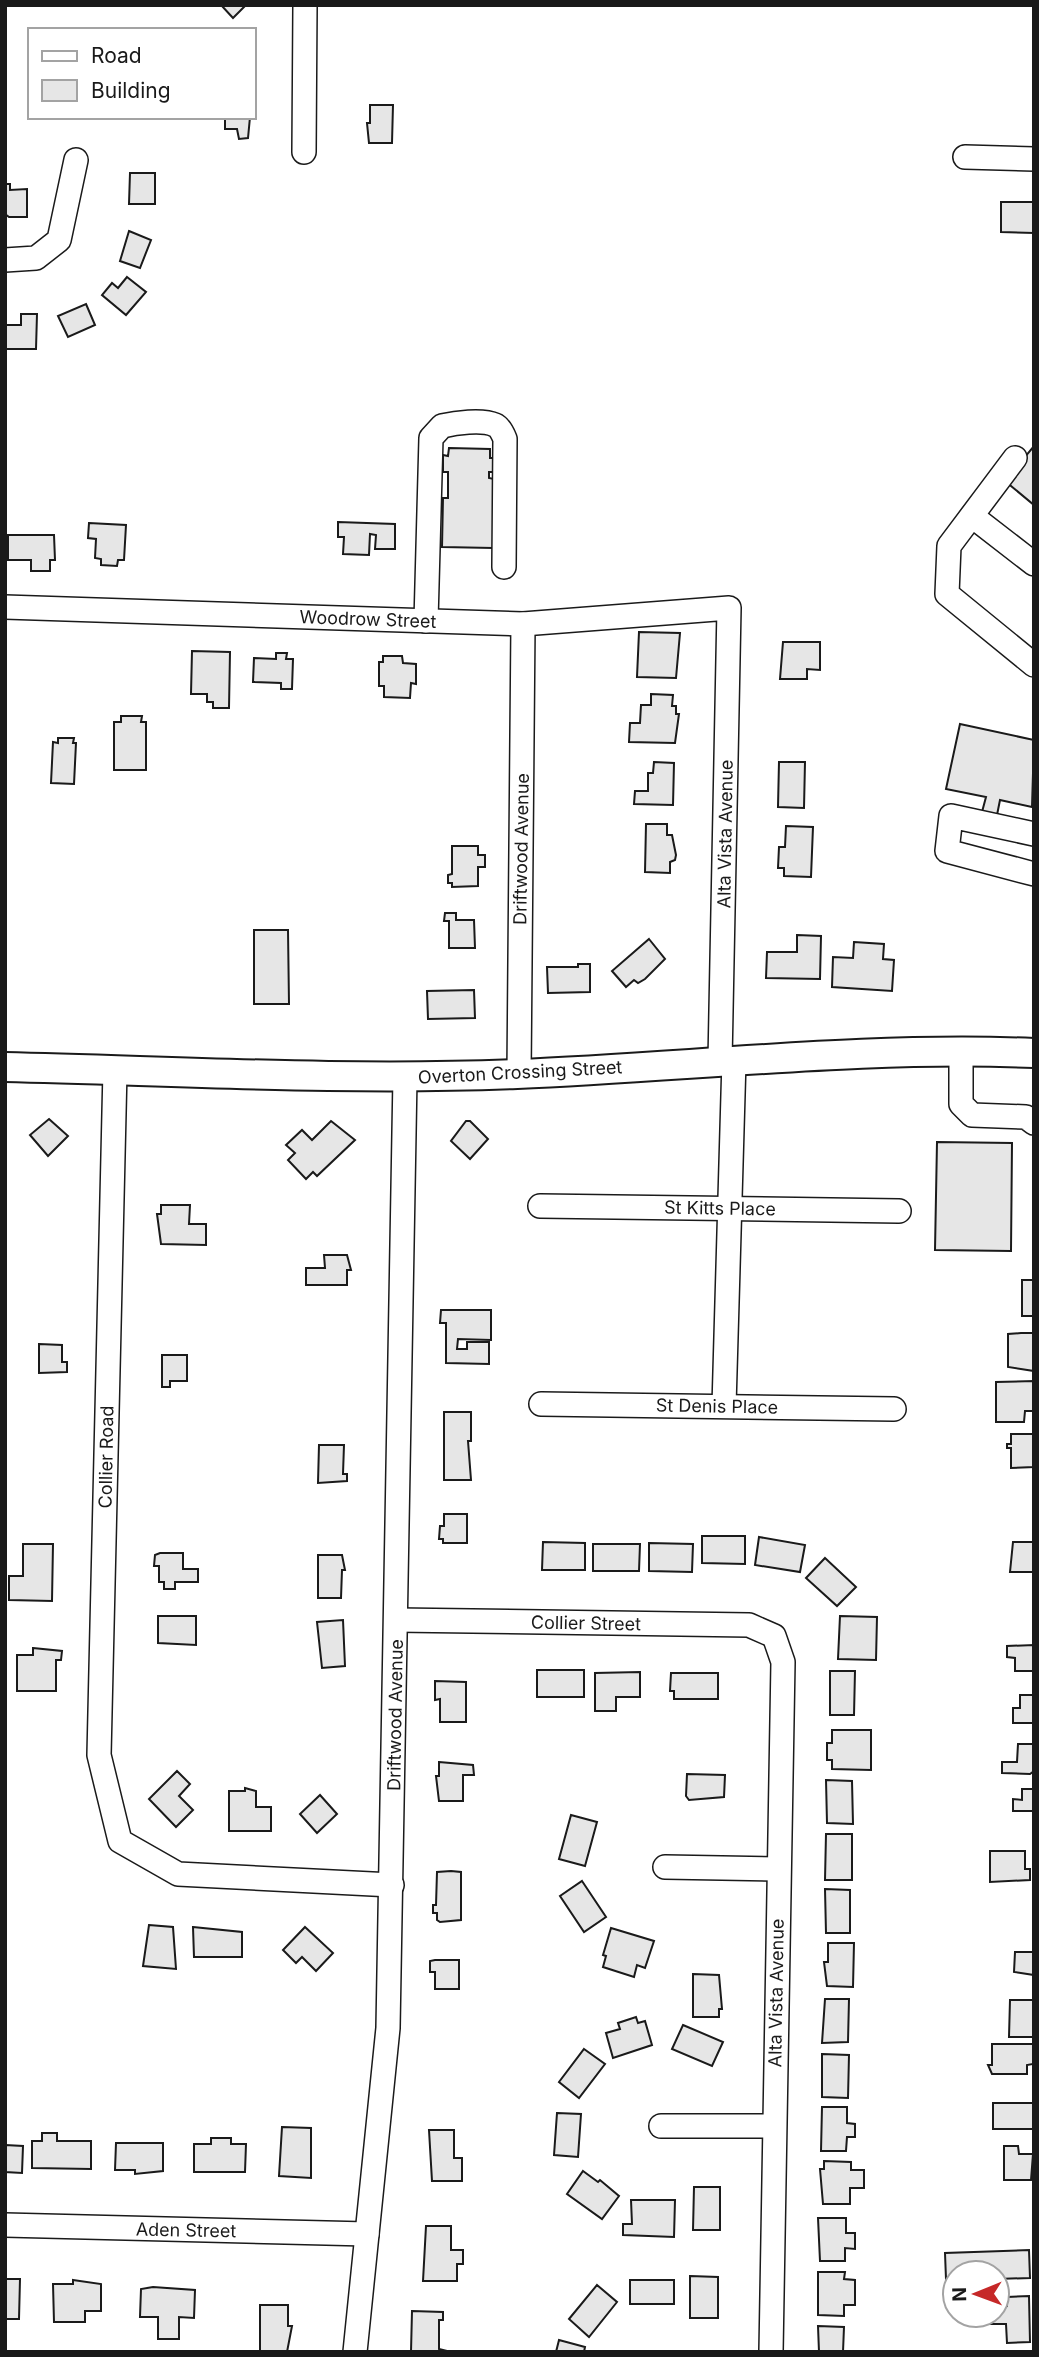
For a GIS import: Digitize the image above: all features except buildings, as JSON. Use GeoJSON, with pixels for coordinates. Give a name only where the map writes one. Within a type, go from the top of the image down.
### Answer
{"type":"FeatureCollection","features":[{"type":"Feature","properties":{"kind":"main road","name":"Overton Crossing Street"},"geometry":{"type":"LineString","coordinates":[[5,1067],[405,1077],[519,1074],[727,1060],[961,1050],[1034,1053]]}},
{"type":"Feature","properties":{"kind":"street"},"geometry":{"type":"LineString","coordinates":[[304,152],[305,5]]}},
{"type":"Feature","properties":{"kind":"street"},"geometry":{"type":"LineString","coordinates":[[965,157],[1034,159]]}},
{"type":"Feature","properties":{"kind":"street"},"geometry":{"type":"LineString","coordinates":[[5,260],[36,258],[60,240],[76,160]]}},
{"type":"Feature","properties":{"kind":"street"},"geometry":{"type":"LineString","coordinates":[[426,621],[431,438],[442,426],[495,425],[505,439],[504,567]]}},
{"type":"Feature","properties":{"kind":"street"},"geometry":{"type":"LineString","coordinates":[[1015,458],[950,546],[947,594],[1034,665]]}},
{"type":"Feature","properties":{"kind":"street"},"geometry":{"type":"LineString","coordinates":[[972,516],[1034,564]]}},
{"type":"Feature","properties":{"kind":"street","name":"Woodrow Street"},"geometry":{"type":"LineString","coordinates":[[5,607],[523,624],[729,608]]}},
{"type":"Feature","properties":{"kind":"street","name":"Alta Vista Avenue"},"geometry":{"type":"LineString","coordinates":[[724,1406],[730,1209],[727,1060],[729,608]]}},
{"type":"Feature","properties":{"kind":"street","name":"Driftwood Avenue"},"geometry":{"type":"LineString","coordinates":[[519,1074],[523,624]]}},
{"type":"Feature","properties":{"kind":"street"},"geometry":{"type":"LineString","coordinates":[[1034,834],[951,816],[947,851],[1034,874]]}},
{"type":"Feature","properties":{"kind":"street"},"geometry":{"type":"LineString","coordinates":[[961,1050],[961,1104],[972,1115],[1026,1116],[1034,1123]]}},
{"type":"Feature","properties":{"kind":"street","name":"Collier Road"},"geometry":{"type":"LineString","coordinates":[[115,1070],[99,1755],[120,1841],[178,1874],[392,1885]]}},
{"type":"Feature","properties":{"kind":"street","name":"Driftwood Avenue"},"geometry":{"type":"LineString","coordinates":[[355,2352],[388,2028],[405,1077]]}},
{"type":"Feature","properties":{"kind":"street","name":"St Kitts Place"},"geometry":{"type":"LineString","coordinates":[[540,1206],[899,1211]]}},
{"type":"Feature","properties":{"kind":"street","name":"St Denis Place"},"geometry":{"type":"LineString","coordinates":[[541,1404],[894,1409]]}},
{"type":"Feature","properties":{"kind":"street","name":"Collier Street"},"geometry":{"type":"LineString","coordinates":[[396,1620],[749,1625],[774,1636]]}},
{"type":"Feature","properties":{"kind":"street","name":"Alta Vista Avenue"},"geometry":{"type":"LineString","coordinates":[[771,2352],[783,1662],[774,1636]]}},
{"type":"Feature","properties":{"kind":"street"},"geometry":{"type":"LineString","coordinates":[[665,1867],[778,1869]]}},
{"type":"Feature","properties":{"kind":"street"},"geometry":{"type":"LineString","coordinates":[[661,2126],[773,2126]]}},
{"type":"Feature","properties":{"kind":"street","name":"Aden Street"},"geometry":{"type":"LineString","coordinates":[[5,2225],[367,2234]]}}]}
